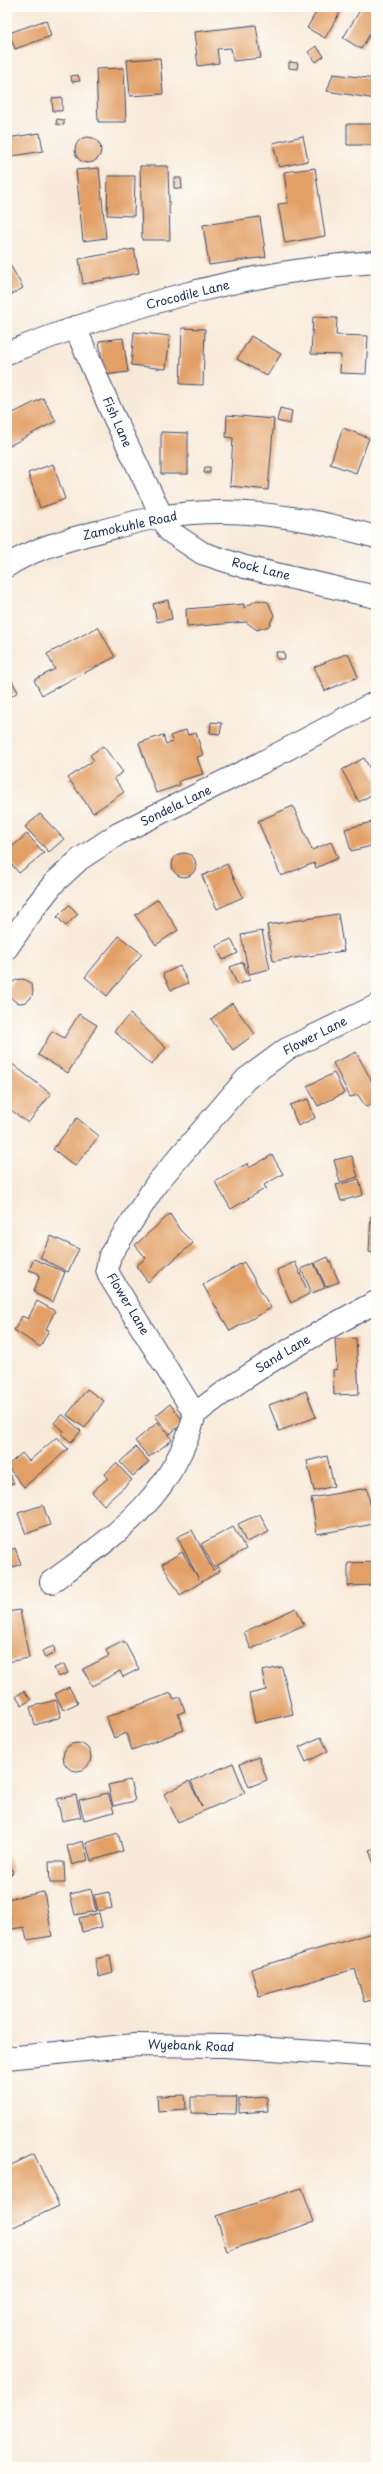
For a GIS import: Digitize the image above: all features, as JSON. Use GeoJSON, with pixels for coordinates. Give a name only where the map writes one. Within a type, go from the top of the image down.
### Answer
{"type":"FeatureCollection","features":[{"type":"Feature","properties":{"kind":"street","name":"Crocodile Lane"},"geometry":{"type":"LineString","coordinates":[[7,353],[75,326],[142,306],[246,281],[328,266],[376,262]]}},
{"type":"Feature","properties":{"kind":"street","name":"Fish Lane"},"geometry":{"type":"LineString","coordinates":[[75,326],[160,517]]}},
{"type":"Feature","properties":{"kind":"street","name":"Zamokuhle Road"},"geometry":{"type":"LineString","coordinates":[[7,566],[16,560],[78,537],[160,517],[198,513],[262,513],[342,527],[376,537]]}},
{"type":"Feature","properties":{"kind":"street","name":"Rock Lane"},"geometry":{"type":"LineString","coordinates":[[160,517],[169,531],[202,553],[245,566],[376,597]]}},
{"type":"Feature","properties":{"kind":"street","name":"Sondela Lane"},"geometry":{"type":"LineString","coordinates":[[7,948],[35,907],[54,883],[80,859],[118,834],[261,763],[376,702]]}},
{"type":"Feature","properties":{"kind":"street","name":"Flower Lane"},"geometry":{"type":"LineString","coordinates":[[195,1414],[110,1277],[107,1269],[110,1255],[157,1183],[246,1079],[287,1049],[376,1006]]}},
{"type":"Feature","properties":{"kind":"street","name":"Sand Lane"},"geometry":{"type":"LineString","coordinates":[[195,1414],[228,1388],[325,1329],[376,1302]]}},
{"type":"Feature","properties":{"kind":"street"},"geometry":{"type":"LineString","coordinates":[[51,1582],[118,1532],[156,1496],[178,1460],[188,1440],[195,1414]]}},
{"type":"Feature","properties":{"kind":"street","name":"Wyebank Road"},"geometry":{"type":"LineString","coordinates":[[7,2058],[134,2044],[224,2046],[376,2056]]}},
{"type":"Feature","properties":{"kind":"building"},"geometry":{"type":"Polygon","coordinates":[[[319,7],[343,7],[325,38],[307,28],[319,7]]]}},
{"type":"Feature","properties":{"kind":"building"},"geometry":{"type":"Polygon","coordinates":[[[362,7],[369,7],[376,11],[376,24],[361,49],[343,38],[362,7]]]}},
{"type":"Feature","properties":{"kind":"building"},"geometry":{"type":"Polygon","coordinates":[[[46,20],[51,36],[15,49],[9,33],[46,20]]]}},
{"type":"Feature","properties":{"kind":"building"},"geometry":{"type":"Polygon","coordinates":[[[256,25],[261,58],[233,61],[231,48],[217,49],[219,63],[198,66],[194,32],[256,25]]]}},
{"type":"Feature","properties":{"kind":"building"},"geometry":{"type":"Polygon","coordinates":[[[316,46],[324,56],[316,62],[308,52],[316,46]]]}},
{"type":"Feature","properties":{"kind":"building"},"geometry":{"type":"Polygon","coordinates":[[[160,58],[163,94],[130,96],[127,60],[160,58]]]}},
{"type":"Feature","properties":{"kind":"building"},"geometry":{"type":"Polygon","coordinates":[[[289,62],[298,63],[297,69],[289,68],[289,62]]]}},
{"type":"Feature","properties":{"kind":"building"},"geometry":{"type":"Polygon","coordinates":[[[124,68],[126,122],[98,122],[96,69],[124,68]]]}},
{"type":"Feature","properties":{"kind":"building"},"geometry":{"type":"Polygon","coordinates":[[[333,74],[376,79],[376,99],[327,91],[333,74]]]}},
{"type":"Feature","properties":{"kind":"building"},"geometry":{"type":"Polygon","coordinates":[[[78,75],[80,81],[72,82],[71,76],[78,75]]]}},
{"type":"Feature","properties":{"kind":"building"},"geometry":{"type":"Polygon","coordinates":[[[62,97],[62,111],[53,111],[52,98],[62,97]]]}},
{"type":"Feature","properties":{"kind":"building"},"geometry":{"type":"Polygon","coordinates":[[[57,119],[64,120],[64,125],[56,124],[57,119]]]}},
{"type":"Feature","properties":{"kind":"building"},"geometry":{"type":"Polygon","coordinates":[[[347,124],[376,124],[376,145],[347,145],[347,124]]]}},
{"type":"Feature","properties":{"kind":"building"},"geometry":{"type":"Polygon","coordinates":[[[40,133],[43,151],[7,157],[7,138],[40,133]]]}},
{"type":"Feature","properties":{"kind":"building"},"geometry":{"type":"Polygon","coordinates":[[[303,136],[308,161],[279,167],[273,143],[303,136]]]}},
{"type":"Feature","properties":{"kind":"building"},"geometry":{"type":"Polygon","coordinates":[[[88,137],[97,141],[101,150],[97,159],[88,163],[79,159],[75,150],[79,141],[88,137]]]}},
{"type":"Feature","properties":{"kind":"building"},"geometry":{"type":"Polygon","coordinates":[[[140,166],[168,166],[170,240],[142,240],[140,166]]]}},
{"type":"Feature","properties":{"kind":"building"},"geometry":{"type":"Polygon","coordinates":[[[99,168],[106,238],[83,241],[76,170],[99,168]]]}},
{"type":"Feature","properties":{"kind":"building"},"geometry":{"type":"Polygon","coordinates":[[[315,168],[325,236],[285,243],[278,204],[288,203],[284,172],[315,168]]]}},
{"type":"Feature","properties":{"kind":"building"},"geometry":{"type":"Polygon","coordinates":[[[108,176],[135,176],[134,216],[107,215],[108,176]]]}},
{"type":"Feature","properties":{"kind":"building"},"geometry":{"type":"Polygon","coordinates":[[[174,178],[181,178],[182,189],[174,188],[174,178]]]}},
{"type":"Feature","properties":{"kind":"building"},"geometry":{"type":"Polygon","coordinates":[[[373,210],[376,210],[376,230],[372,229],[373,210]]]}},
{"type":"Feature","properties":{"kind":"building"},"geometry":{"type":"Polygon","coordinates":[[[260,217],[266,257],[209,265],[203,225],[260,217]]]}},
{"type":"Feature","properties":{"kind":"building"},"geometry":{"type":"Polygon","coordinates":[[[134,249],[139,273],[83,284],[79,259],[134,249]]]}},
{"type":"Feature","properties":{"kind":"building"},"geometry":{"type":"Polygon","coordinates":[[[7,259],[23,288],[7,297],[7,259]]]}},
{"type":"Feature","properties":{"kind":"building"},"geometry":{"type":"Polygon","coordinates":[[[313,317],[337,318],[336,335],[368,336],[366,374],[340,373],[341,355],[311,354],[313,317]]]}},
{"type":"Feature","properties":{"kind":"building"},"geometry":{"type":"Polygon","coordinates":[[[182,328],[205,329],[203,385],[180,384],[182,328]]]}},
{"type":"Feature","properties":{"kind":"building"},"geometry":{"type":"Polygon","coordinates":[[[134,332],[170,336],[166,369],[131,365],[134,332]]]}},
{"type":"Feature","properties":{"kind":"building"},"geometry":{"type":"Polygon","coordinates":[[[251,336],[281,354],[267,376],[237,359],[251,336]]]}},
{"type":"Feature","properties":{"kind":"building"},"geometry":{"type":"Polygon","coordinates":[[[123,338],[128,372],[104,375],[99,341],[123,338]]]}},
{"type":"Feature","properties":{"kind":"building"},"geometry":{"type":"Polygon","coordinates":[[[43,398],[56,421],[7,447],[7,416],[43,398]]]}},
{"type":"Feature","properties":{"kind":"building"},"geometry":{"type":"Polygon","coordinates":[[[280,408],[292,411],[290,424],[277,421],[280,408]]]}},
{"type":"Feature","properties":{"kind":"building"},"geometry":{"type":"Polygon","coordinates":[[[227,415],[274,419],[268,490],[230,486],[233,438],[226,437],[227,415]]]}},
{"type":"Feature","properties":{"kind":"building"},"geometry":{"type":"Polygon","coordinates":[[[343,428],[369,438],[356,473],[330,464],[343,428]]]}},
{"type":"Feature","properties":{"kind":"building"},"geometry":{"type":"Polygon","coordinates":[[[161,432],[188,433],[188,474],[161,474],[161,432]]]}},
{"type":"Feature","properties":{"kind":"building"},"geometry":{"type":"Polygon","coordinates":[[[53,464],[65,499],[40,508],[28,473],[53,464]]]}},
{"type":"Feature","properties":{"kind":"building"},"geometry":{"type":"Polygon","coordinates":[[[205,467],[210,467],[210,473],[204,473],[205,467]]]}},
{"type":"Feature","properties":{"kind":"building"},"geometry":{"type":"Polygon","coordinates":[[[168,600],[172,619],[157,622],[153,604],[168,600]]]}},
{"type":"Feature","properties":{"kind":"building"},"geometry":{"type":"Polygon","coordinates":[[[257,600],[268,602],[274,615],[269,626],[257,630],[246,622],[187,627],[186,609],[244,604],[244,608],[257,600]]]}},
{"type":"Feature","properties":{"kind":"building"},"geometry":{"type":"Polygon","coordinates":[[[98,627],[115,657],[42,695],[34,680],[55,669],[47,654],[98,627]]]}},
{"type":"Feature","properties":{"kind":"building"},"geometry":{"type":"Polygon","coordinates":[[[276,652],[284,652],[285,659],[277,659],[276,652]]]}},
{"type":"Feature","properties":{"kind":"building"},"geometry":{"type":"Polygon","coordinates":[[[348,653],[358,677],[325,691],[314,667],[348,653]]]}},
{"type":"Feature","properties":{"kind":"building"},"geometry":{"type":"Polygon","coordinates":[[[7,672],[18,692],[7,699],[7,672]]]}},
{"type":"Feature","properties":{"kind":"building"},"geometry":{"type":"Polygon","coordinates":[[[211,722],[222,723],[220,734],[210,733],[211,722]]]}},
{"type":"Feature","properties":{"kind":"building"},"geometry":{"type":"Polygon","coordinates":[[[186,730],[188,735],[196,733],[203,755],[197,757],[203,774],[179,781],[180,785],[156,793],[139,743],[163,735],[166,744],[173,742],[170,736],[186,730]]]}},
{"type":"Feature","properties":{"kind":"building"},"geometry":{"type":"Polygon","coordinates":[[[103,746],[123,772],[114,778],[124,792],[93,813],[68,778],[94,760],[90,755],[103,746]]]}},
{"type":"Feature","properties":{"kind":"building"},"geometry":{"type":"Polygon","coordinates":[[[364,758],[376,779],[376,792],[359,802],[342,770],[364,758]]]}},
{"type":"Feature","properties":{"kind":"building"},"geometry":{"type":"Polygon","coordinates":[[[293,806],[312,850],[331,842],[338,858],[316,868],[314,863],[281,876],[258,821],[293,806]]]}},
{"type":"Feature","properties":{"kind":"building"},"geometry":{"type":"Polygon","coordinates":[[[40,814],[64,839],[49,852],[25,827],[40,814]]]}},
{"type":"Feature","properties":{"kind":"building"},"geometry":{"type":"Polygon","coordinates":[[[376,821],[376,845],[351,851],[345,829],[376,821]]]}},
{"type":"Feature","properties":{"kind":"building"},"geometry":{"type":"Polygon","coordinates":[[[27,834],[44,853],[19,873],[7,859],[7,851],[27,834]]]}},
{"type":"Feature","properties":{"kind":"building"},"geometry":{"type":"Polygon","coordinates":[[[184,853],[193,856],[196,865],[193,874],[184,877],[175,874],[172,865],[175,856],[184,853]]]}},
{"type":"Feature","properties":{"kind":"building"},"geometry":{"type":"Polygon","coordinates":[[[227,864],[243,897],[217,909],[202,876],[227,864]]]}},
{"type":"Feature","properties":{"kind":"building"},"geometry":{"type":"Polygon","coordinates":[[[158,899],[178,930],[156,945],[135,915],[158,899]]]}},
{"type":"Feature","properties":{"kind":"building"},"geometry":{"type":"Polygon","coordinates":[[[69,905],[78,914],[66,926],[57,917],[69,905]]]}},
{"type":"Feature","properties":{"kind":"building"},"geometry":{"type":"Polygon","coordinates":[[[338,914],[344,951],[273,961],[267,925],[338,914]]]}},
{"type":"Feature","properties":{"kind":"building"},"geometry":{"type":"Polygon","coordinates":[[[262,931],[270,969],[249,974],[241,935],[262,931]]]}},
{"type":"Feature","properties":{"kind":"building"},"geometry":{"type":"Polygon","coordinates":[[[119,936],[142,954],[107,996],[85,977],[119,936]]]}},
{"type":"Feature","properties":{"kind":"building"},"geometry":{"type":"Polygon","coordinates":[[[231,939],[238,953],[223,960],[216,946],[231,939]]]}},
{"type":"Feature","properties":{"kind":"building"},"geometry":{"type":"Polygon","coordinates":[[[243,962],[250,980],[237,985],[230,967],[243,962]]]}},
{"type":"Feature","properties":{"kind":"building"},"geometry":{"type":"Polygon","coordinates":[[[180,966],[188,983],[171,990],[163,974],[180,966]]]}},
{"type":"Feature","properties":{"kind":"building"},"geometry":{"type":"Polygon","coordinates":[[[21,979],[30,982],[33,991],[30,1000],[21,1003],[12,1000],[9,991],[12,982],[21,979]]]}},
{"type":"Feature","properties":{"kind":"building"},"geometry":{"type":"Polygon","coordinates":[[[232,1003],[255,1034],[233,1050],[211,1019],[232,1003]]]}},
{"type":"Feature","properties":{"kind":"building"},"geometry":{"type":"Polygon","coordinates":[[[79,1014],[97,1025],[68,1073],[38,1055],[52,1031],[64,1038],[79,1014]]]}},
{"type":"Feature","properties":{"kind":"building"},"geometry":{"type":"Polygon","coordinates":[[[130,1014],[166,1048],[151,1065],[114,1031],[130,1014]]]}},
{"type":"Feature","properties":{"kind":"building"},"geometry":{"type":"Polygon","coordinates":[[[356,1052],[376,1089],[376,1102],[366,1107],[358,1095],[350,1097],[333,1063],[356,1052]]]}},
{"type":"Feature","properties":{"kind":"building"},"geometry":{"type":"Polygon","coordinates":[[[7,1060],[51,1094],[28,1123],[7,1107],[7,1060]]]}},
{"type":"Feature","properties":{"kind":"building"},"geometry":{"type":"Polygon","coordinates":[[[334,1073],[344,1093],[318,1106],[307,1086],[334,1073]]]}},
{"type":"Feature","properties":{"kind":"building"},"geometry":{"type":"Polygon","coordinates":[[[308,1099],[315,1118],[298,1126],[290,1105],[308,1099]]]}},
{"type":"Feature","properties":{"kind":"building"},"geometry":{"type":"Polygon","coordinates":[[[77,1118],[99,1136],[75,1166],[53,1149],[77,1118]]]}},
{"type":"Feature","properties":{"kind":"building"},"geometry":{"type":"Polygon","coordinates":[[[272,1155],[283,1174],[264,1185],[266,1188],[231,1209],[215,1182],[248,1163],[249,1168],[272,1155]]]}},
{"type":"Feature","properties":{"kind":"building"},"geometry":{"type":"Polygon","coordinates":[[[352,1156],[358,1177],[340,1182],[334,1160],[352,1156]]]}},
{"type":"Feature","properties":{"kind":"building"},"geometry":{"type":"Polygon","coordinates":[[[359,1179],[363,1195],[341,1201],[336,1185],[359,1179]]]}},
{"type":"Feature","properties":{"kind":"building"},"geometry":{"type":"Polygon","coordinates":[[[170,1214],[180,1230],[193,1243],[148,1282],[136,1266],[146,1258],[135,1245],[170,1214]]]}},
{"type":"Feature","properties":{"kind":"building"},"geometry":{"type":"Polygon","coordinates":[[[371,1216],[376,1216],[376,1253],[369,1252],[371,1216]]]}},
{"type":"Feature","properties":{"kind":"building"},"geometry":{"type":"Polygon","coordinates":[[[51,1236],[79,1249],[68,1272],[40,1258],[51,1236]]]}},
{"type":"Feature","properties":{"kind":"building"},"geometry":{"type":"Polygon","coordinates":[[[328,1257],[339,1282],[326,1287],[315,1263],[328,1257]]]}},
{"type":"Feature","properties":{"kind":"building"},"geometry":{"type":"Polygon","coordinates":[[[34,1259],[65,1272],[53,1302],[36,1294],[34,1290],[39,1278],[38,1273],[29,1270],[34,1259]]]}},
{"type":"Feature","properties":{"kind":"building"},"geometry":{"type":"Polygon","coordinates":[[[244,1262],[271,1308],[230,1331],[203,1285],[244,1262]]]}},
{"type":"Feature","properties":{"kind":"building"},"geometry":{"type":"Polygon","coordinates":[[[295,1262],[309,1294],[291,1303],[277,1270],[295,1262]]]}},
{"type":"Feature","properties":{"kind":"building"},"geometry":{"type":"Polygon","coordinates":[[[314,1263],[325,1288],[312,1293],[301,1269],[314,1263]]]}},
{"type":"Feature","properties":{"kind":"building"},"geometry":{"type":"Polygon","coordinates":[[[37,1301],[55,1311],[46,1329],[49,1330],[40,1347],[14,1330],[22,1316],[28,1319],[37,1301]]]}},
{"type":"Feature","properties":{"kind":"building"},"geometry":{"type":"Polygon","coordinates":[[[356,1338],[359,1394],[334,1395],[333,1370],[337,1369],[335,1339],[356,1338]]]}},
{"type":"Feature","properties":{"kind":"building"},"geometry":{"type":"Polygon","coordinates":[[[87,1389],[104,1401],[85,1428],[67,1415],[87,1389]]]}},
{"type":"Feature","properties":{"kind":"building"},"geometry":{"type":"Polygon","coordinates":[[[306,1391],[316,1417],[279,1431],[269,1405],[306,1391]]]}},
{"type":"Feature","properties":{"kind":"building"},"geometry":{"type":"Polygon","coordinates":[[[170,1404],[184,1422],[170,1434],[155,1416],[170,1404]]]}},
{"type":"Feature","properties":{"kind":"building"},"geometry":{"type":"Polygon","coordinates":[[[62,1414],[81,1431],[71,1442],[61,1434],[64,1431],[54,1423],[62,1414]]]}},
{"type":"Feature","properties":{"kind":"building"},"geometry":{"type":"Polygon","coordinates":[[[158,1422],[172,1440],[149,1457],[135,1441],[158,1422]]]}},
{"type":"Feature","properties":{"kind":"building"},"geometry":{"type":"Polygon","coordinates":[[[57,1437],[68,1449],[24,1487],[7,1466],[22,1453],[29,1461],[57,1437]]]}},
{"type":"Feature","properties":{"kind":"building"},"geometry":{"type":"Polygon","coordinates":[[[136,1447],[149,1462],[133,1476],[120,1462],[136,1447]]]}},
{"type":"Feature","properties":{"kind":"building"},"geometry":{"type":"Polygon","coordinates":[[[327,1456],[334,1486],[314,1491],[307,1461],[327,1456]]]}},
{"type":"Feature","properties":{"kind":"building"},"geometry":{"type":"Polygon","coordinates":[[[116,1463],[132,1480],[104,1505],[92,1492],[108,1478],[105,1474],[116,1463]]]}},
{"type":"Feature","properties":{"kind":"building"},"geometry":{"type":"Polygon","coordinates":[[[10,1475],[14,1483],[7,1485],[7,1476],[10,1475]]]}},
{"type":"Feature","properties":{"kind":"building"},"geometry":{"type":"Polygon","coordinates":[[[367,1488],[374,1524],[317,1534],[311,1498],[367,1488]]]}},
{"type":"Feature","properties":{"kind":"building"},"geometry":{"type":"Polygon","coordinates":[[[43,1505],[50,1525],[26,1534],[18,1513],[43,1505]]]}},
{"type":"Feature","properties":{"kind":"building"},"geometry":{"type":"Polygon","coordinates":[[[260,1514],[269,1532],[246,1542],[238,1524],[260,1514]]]}},
{"type":"Feature","properties":{"kind":"building"},"geometry":{"type":"Polygon","coordinates":[[[233,1527],[246,1549],[214,1567],[201,1544],[233,1527]]]}},
{"type":"Feature","properties":{"kind":"building"},"geometry":{"type":"Polygon","coordinates":[[[192,1530],[213,1570],[218,1567],[220,1571],[180,1595],[162,1564],[182,1552],[199,1579],[177,1537],[192,1530]]]}},
{"type":"Feature","properties":{"kind":"building"},"geometry":{"type":"Polygon","coordinates":[[[15,1548],[21,1564],[7,1570],[7,1551],[15,1548]]]}},
{"type":"Feature","properties":{"kind":"building"},"geometry":{"type":"Polygon","coordinates":[[[376,1562],[376,1585],[348,1586],[348,1563],[376,1562]]]}},
{"type":"Feature","properties":{"kind":"building"},"geometry":{"type":"Polygon","coordinates":[[[296,1608],[304,1625],[251,1649],[244,1632],[296,1608]]]}},
{"type":"Feature","properties":{"kind":"building"},"geometry":{"type":"Polygon","coordinates":[[[20,1610],[29,1658],[7,1662],[7,1612],[20,1610]]]}},
{"type":"Feature","properties":{"kind":"building"},"geometry":{"type":"Polygon","coordinates":[[[124,1641],[139,1669],[123,1677],[120,1671],[92,1686],[83,1669],[109,1656],[106,1650],[124,1641]]]}},
{"type":"Feature","properties":{"kind":"building"},"geometry":{"type":"Polygon","coordinates":[[[54,1646],[55,1653],[45,1658],[42,1651],[54,1646]]]}},
{"type":"Feature","properties":{"kind":"building"},"geometry":{"type":"Polygon","coordinates":[[[64,1664],[68,1673],[58,1677],[54,1668],[64,1664]]]}},
{"type":"Feature","properties":{"kind":"building"},"geometry":{"type":"Polygon","coordinates":[[[282,1667],[293,1714],[255,1723],[249,1694],[266,1690],[262,1671],[282,1667]]]}},
{"type":"Feature","properties":{"kind":"building"},"geometry":{"type":"Polygon","coordinates":[[[69,1687],[78,1703],[63,1710],[55,1694],[69,1687]]]}},
{"type":"Feature","properties":{"kind":"building"},"geometry":{"type":"Polygon","coordinates":[[[24,1691],[31,1700],[22,1705],[16,1696],[24,1691]]]}},
{"type":"Feature","properties":{"kind":"building"},"geometry":{"type":"Polygon","coordinates":[[[171,1693],[174,1699],[180,1697],[185,1711],[178,1714],[184,1730],[132,1750],[126,1733],[114,1738],[106,1717],[171,1693]]]}},
{"type":"Feature","properties":{"kind":"building"},"geometry":{"type":"Polygon","coordinates":[[[56,1700],[61,1717],[35,1725],[30,1707],[56,1700]]]}},
{"type":"Feature","properties":{"kind":"building"},"geometry":{"type":"Polygon","coordinates":[[[321,1737],[328,1751],[306,1762],[299,1747],[321,1737]]]}},
{"type":"Feature","properties":{"kind":"building"},"geometry":{"type":"Polygon","coordinates":[[[77,1743],[87,1747],[91,1757],[87,1767],[77,1771],[67,1767],[63,1757],[67,1747],[77,1743]]]}},
{"type":"Feature","properties":{"kind":"building"},"geometry":{"type":"Polygon","coordinates":[[[259,1757],[267,1780],[249,1787],[240,1764],[259,1757]]]}},
{"type":"Feature","properties":{"kind":"building"},"geometry":{"type":"Polygon","coordinates":[[[233,1763],[245,1793],[178,1822],[164,1794],[189,1781],[202,1807],[191,1781],[233,1763]]]}},
{"type":"Feature","properties":{"kind":"building"},"geometry":{"type":"Polygon","coordinates":[[[130,1780],[135,1801],[113,1806],[108,1785],[130,1780]]]}},
{"type":"Feature","properties":{"kind":"building"},"geometry":{"type":"Polygon","coordinates":[[[108,1793],[114,1812],[84,1820],[79,1800],[108,1793]]]}},
{"type":"Feature","properties":{"kind":"building"},"geometry":{"type":"Polygon","coordinates":[[[76,1795],[81,1817],[62,1821],[57,1799],[76,1795]]]}},
{"type":"Feature","properties":{"kind":"building"},"geometry":{"type":"Polygon","coordinates":[[[118,1833],[123,1851],[91,1861],[86,1843],[118,1833]]]}},
{"type":"Feature","properties":{"kind":"building"},"geometry":{"type":"Polygon","coordinates":[[[83,1841],[88,1860],[72,1865],[67,1846],[83,1841]]]}},
{"type":"Feature","properties":{"kind":"building"},"geometry":{"type":"Polygon","coordinates":[[[376,1848],[376,1870],[369,1850],[376,1848]]]}},
{"type":"Feature","properties":{"kind":"building"},"geometry":{"type":"Polygon","coordinates":[[[7,1853],[13,1873],[7,1875],[7,1853]]]}},
{"type":"Feature","properties":{"kind":"building"},"geometry":{"type":"Polygon","coordinates":[[[49,1862],[64,1862],[65,1883],[50,1883],[49,1862]]]}},
{"type":"Feature","properties":{"kind":"building"},"geometry":{"type":"Polygon","coordinates":[[[91,1889],[96,1911],[75,1915],[70,1894],[91,1889]]]}},
{"type":"Feature","properties":{"kind":"building"},"geometry":{"type":"Polygon","coordinates":[[[44,1892],[52,1936],[27,1940],[24,1927],[12,1929],[7,1899],[44,1892]]]}},
{"type":"Feature","properties":{"kind":"building"},"geometry":{"type":"Polygon","coordinates":[[[109,1892],[112,1908],[98,1911],[94,1895],[109,1892]]]}},
{"type":"Feature","properties":{"kind":"building"},"geometry":{"type":"Polygon","coordinates":[[[99,1913],[102,1927],[82,1932],[79,1918],[99,1913]]]}},
{"type":"Feature","properties":{"kind":"building"},"geometry":{"type":"Polygon","coordinates":[[[376,1922],[376,1999],[364,2002],[355,1969],[259,1996],[251,1969],[375,1932],[373,1923],[376,1922]]]}},
{"type":"Feature","properties":{"kind":"building"},"geometry":{"type":"Polygon","coordinates":[[[110,1956],[113,1973],[99,1977],[95,1959],[110,1956]]]}},
{"type":"Feature","properties":{"kind":"building"},"geometry":{"type":"Polygon","coordinates":[[[185,2095],[186,2109],[158,2111],[157,2096],[185,2095]]]}},
{"type":"Feature","properties":{"kind":"building"},"geometry":{"type":"Polygon","coordinates":[[[191,2097],[237,2097],[236,2114],[191,2113],[191,2097]]]}},
{"type":"Feature","properties":{"kind":"building"},"geometry":{"type":"Polygon","coordinates":[[[267,2097],[268,2111],[239,2113],[239,2099],[267,2097]]]}},
{"type":"Feature","properties":{"kind":"building"},"geometry":{"type":"Polygon","coordinates":[[[34,2154],[59,2206],[7,2230],[7,2167],[34,2154]]]}},
{"type":"Feature","properties":{"kind":"building"},"geometry":{"type":"Polygon","coordinates":[[[302,2188],[314,2222],[227,2251],[216,2216],[302,2188]]]}}]}
